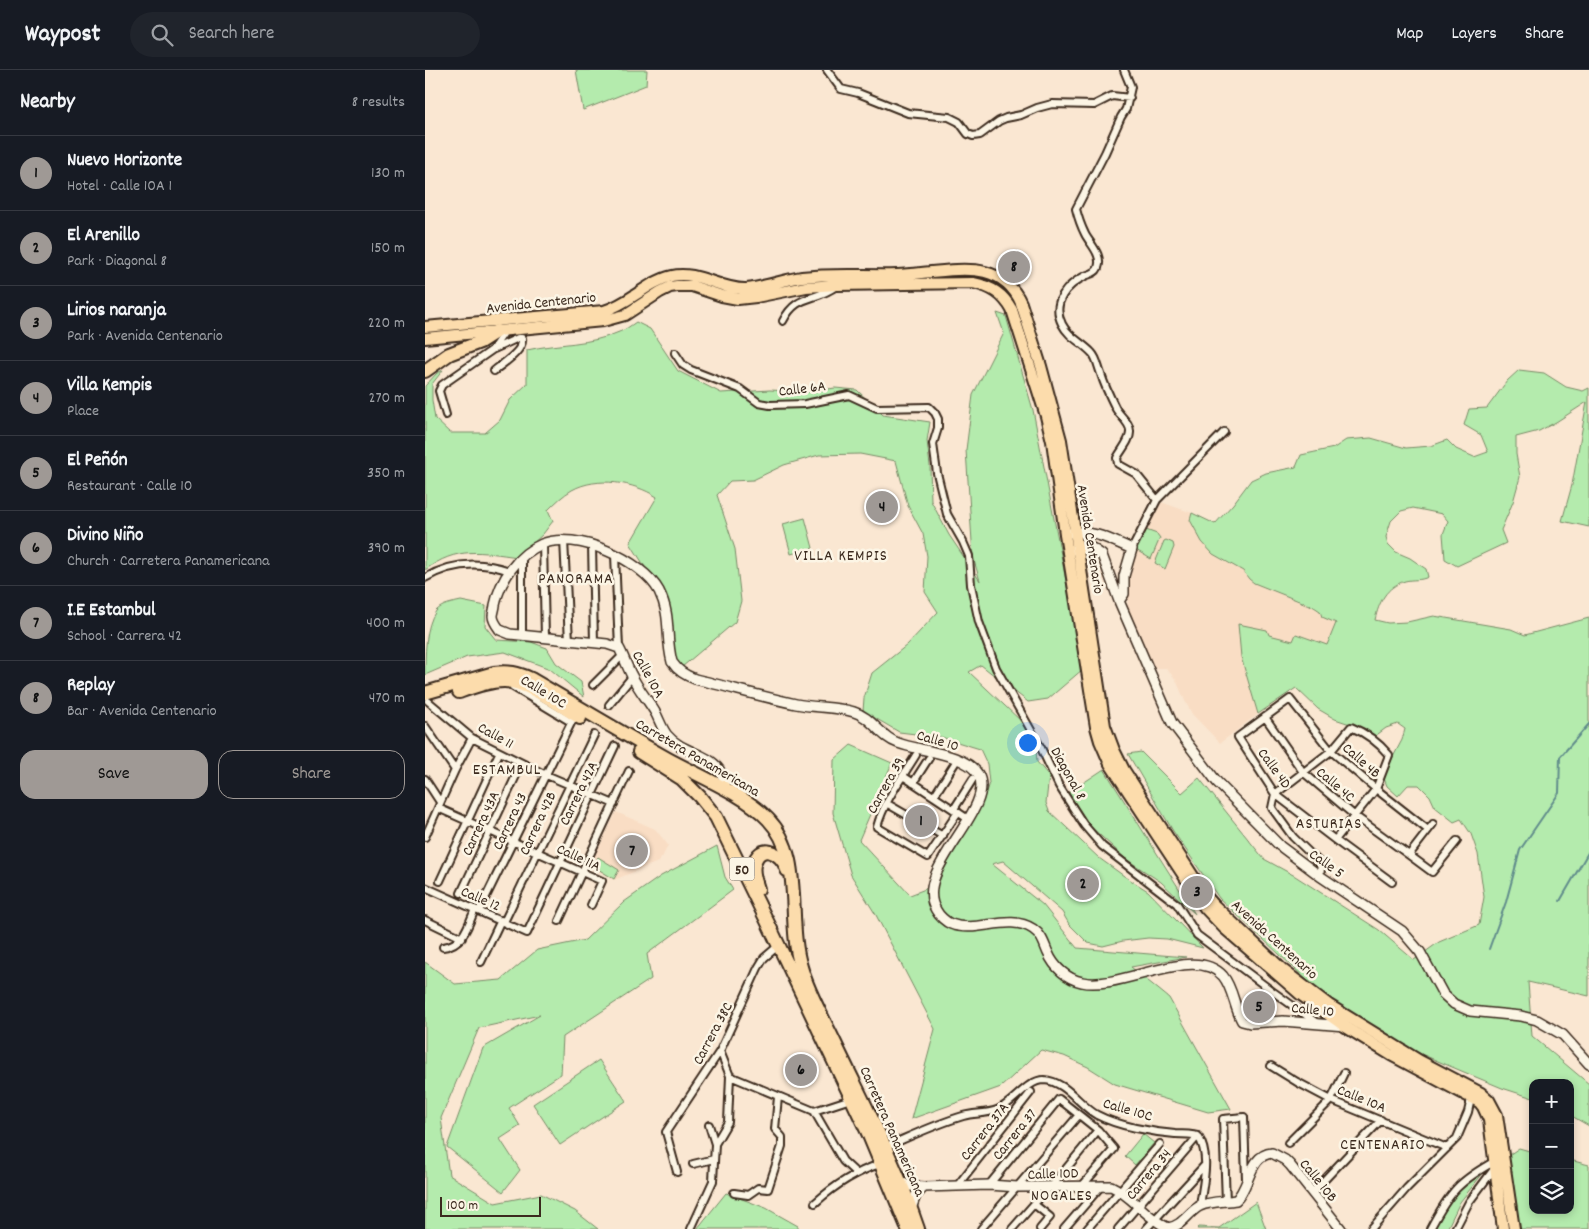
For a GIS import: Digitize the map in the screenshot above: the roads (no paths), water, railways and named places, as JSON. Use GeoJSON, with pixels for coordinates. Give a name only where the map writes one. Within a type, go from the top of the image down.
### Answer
{"type":"FeatureCollection","features":[{"type":"Feature","properties":{"kind":"highway"},"geometry":{"type":"LineString","coordinates":[[425,371],[449,354],[502,331]]}},
{"type":"Feature","properties":{"kind":"highway","name":"Carretera Panamericana"},"geometry":{"type":"LineString","coordinates":[[426,698],[494,673],[504,671],[517,673],[531,679],[726,790],[758,810],[774,826],[784,841],[790,861],[796,944],[803,973],[885,1147],[919,1229]]}},
{"type":"Feature","properties":{"kind":"highway","name":"Carretera Panamericana"},"geometry":{"type":"LineString","coordinates":[[426,698],[503,681],[525,686],[573,718],[665,767],[682,779],[701,797],[720,824],[767,921],[881,1164],[908,1229]]}},
{"type":"Feature","properties":{"kind":"highway"},"geometry":{"type":"LineString","coordinates":[[767,921],[754,875],[754,863],[761,854],[769,851],[779,855],[786,865],[792,889]]}},
{"type":"Feature","properties":{"kind":"main road","name":"Avenida Centenario"},"geometry":{"type":"LineString","coordinates":[[425,328],[604,311],[619,306],[671,276],[692,276],[727,287],[747,288],[818,275],[898,275],[983,271],[997,276],[1011,287],[1017,293],[1021,303],[1061,440],[1062,479]]}},
{"type":"Feature","properties":{"kind":"main road","name":"Avenida Centenario"},"geometry":{"type":"LineString","coordinates":[[425,338],[578,324],[615,318],[625,315],[665,290],[677,286],[692,286],[738,299],[805,287],[837,285],[973,283],[986,286],[1000,294],[1012,310],[1046,416],[1062,479],[1105,726],[1114,750],[1125,770],[1211,901],[1290,976],[1363,1028],[1420,1061],[1481,1092],[1489,1100],[1503,1229]]}},
{"type":"Feature","properties":{"kind":"main road","name":"Avenida Centenario"},"geometry":{"type":"LineString","coordinates":[[1073,550],[1096,728],[1100,741],[1110,764],[1205,908],[1275,974],[1301,995],[1344,1026],[1391,1055],[1479,1102],[1492,1116]]}},
{"type":"Feature","properties":{"kind":"main road","name":"Avenida Centenario"},"geometry":{"type":"LineString","coordinates":[[1497,1163],[1514,1229]]}},
{"type":"Feature","properties":{"kind":"street"},"geometry":{"type":"LineString","coordinates":[[827,70],[841,89],[858,93],[908,113],[949,117],[959,122],[968,134],[973,136],[980,135],[999,120],[1053,104],[1094,105],[1111,96],[1130,98]]}},
{"type":"Feature","properties":{"kind":"street"},"geometry":{"type":"LineString","coordinates":[[1124,70],[1131,87],[1130,98],[1105,153],[1076,208],[1086,236],[1097,256],[1098,268],[1095,272],[1069,286],[1062,294],[1058,312],[1061,324],[1066,331],[1073,339],[1093,353],[1116,408],[1129,426],[1131,432],[1117,458],[1118,464],[1136,474],[1157,500]]}},
{"type":"Feature","properties":{"kind":"street"},"geometry":{"type":"LineString","coordinates":[[783,321],[797,302],[827,292],[837,285]]}},
{"type":"Feature","properties":{"kind":"street"},"geometry":{"type":"LineString","coordinates":[[492,350],[502,331]]}},
{"type":"Feature","properties":{"kind":"street"},"geometry":{"type":"LineString","coordinates":[[446,415],[439,390],[442,385],[492,350],[522,338],[523,343],[520,348],[494,371]]}},
{"type":"Feature","properties":{"kind":"street","name":"Calle 6A"},"geometry":{"type":"LineString","coordinates":[[675,353],[683,365],[691,370],[739,389],[749,394],[759,403],[770,406],[805,404],[849,395],[877,408],[915,406]]}},
{"type":"Feature","properties":{"kind":"street","name":"Diagonal 8"},"geometry":{"type":"LineString","coordinates":[[915,406],[929,407],[935,413],[937,419],[938,428],[933,444],[937,473],[947,514],[969,556],[971,585],[979,622],[996,668],[1041,748],[1059,786],[1084,826],[1102,846],[1177,904],[1197,935],[1319,1024]]}},
{"type":"Feature","properties":{"kind":"street"},"geometry":{"type":"LineString","coordinates":[[1119,601],[1124,594],[1124,576],[1132,549],[1157,500],[1224,432]]}},
{"type":"Feature","properties":{"kind":"street"},"geometry":{"type":"LineString","coordinates":[[1070,533],[1095,533],[1132,549]]}},
{"type":"Feature","properties":{"kind":"street"},"geometry":{"type":"LineString","coordinates":[[564,540],[569,641]]}},
{"type":"Feature","properties":{"kind":"street","name":"Calle 10"},"geometry":{"type":"LineString","coordinates":[[510,634],[500,630],[493,616],[498,594],[510,571],[522,558],[543,543],[564,540],[592,545],[615,555],[640,569],[658,590],[667,611],[672,662],[680,671],[695,679],[797,704],[858,713],[885,737],[897,743],[942,754],[970,765],[978,774],[981,791],[968,819],[942,862],[931,891],[934,908],[939,915],[951,924],[968,926],[1015,923],[1025,925],[1035,930],[1042,937],[1049,955],[1059,970],[1070,978],[1083,983],[1107,982],[1180,965],[1203,965],[1215,969],[1225,978],[1237,1012],[1243,1021],[1249,1023],[1283,1020],[1363,1028]]}},
{"type":"Feature","properties":{"kind":"street"},"geometry":{"type":"LineString","coordinates":[[543,543],[545,638]]}},
{"type":"Feature","properties":{"kind":"street"},"geometry":{"type":"LineString","coordinates":[[592,545],[594,642]]}},
{"type":"Feature","properties":{"kind":"street","name":"Calle 5"},"geometry":{"type":"LineString","coordinates":[[1073,550],[1091,548],[1102,555],[1119,601],[1172,724],[1217,782],[1280,846],[1320,876],[1402,931],[1421,952],[1443,994],[1454,1004],[1469,1010],[1521,1016],[1537,1020],[1563,1035],[1589,1064]]}},
{"type":"Feature","properties":{"kind":"street"},"geometry":{"type":"LineString","coordinates":[[593,686],[621,652],[615,555]]}},
{"type":"Feature","properties":{"kind":"street"},"geometry":{"type":"LineString","coordinates":[[522,558],[523,635]]}},
{"type":"Feature","properties":{"kind":"street"},"geometry":{"type":"LineString","coordinates":[[425,578],[436,571],[464,564],[486,564],[510,571]]}},
{"type":"Feature","properties":{"kind":"street","name":"Calle 10A"},"geometry":{"type":"LineString","coordinates":[[510,634],[607,644],[621,652],[632,677],[667,735],[678,745],[701,754],[714,763],[721,774],[726,790]]}},
{"type":"Feature","properties":{"kind":"street"},"geometry":{"type":"LineString","coordinates":[[609,705],[632,677]]}},
{"type":"Feature","properties":{"kind":"street","name":"Calle 11"},"geometry":{"type":"LineString","coordinates":[[426,698],[472,738],[544,774],[614,804]]}},
{"type":"Feature","properties":{"kind":"street","name":"Calle 4B"},"geometry":{"type":"LineString","coordinates":[[1265,717],[1290,699],[1331,750],[1376,790],[1428,830]]}},
{"type":"Feature","properties":{"kind":"street","name":"Calle 4D"},"geometry":{"type":"LineString","coordinates":[[1265,717],[1238,737],[1275,794],[1392,882]]}},
{"type":"Feature","properties":{"kind":"street","name":"Calle 4C"},"geometry":{"type":"LineString","coordinates":[[1265,717],[1303,772],[1355,816],[1432,872],[1457,841]]}},
{"type":"Feature","properties":{"kind":"street","name":"Carrera 43"},"geometry":{"type":"LineString","coordinates":[[462,938],[513,842],[544,774],[573,718]]}},
{"type":"Feature","properties":{"kind":"street"},"geometry":{"type":"LineString","coordinates":[[425,726],[455,770]]}},
{"type":"Feature","properties":{"kind":"street"},"geometry":{"type":"LineString","coordinates":[[1320,876],[1319,862],[1293,837],[1272,808],[1275,794],[1331,750],[1351,727],[1381,746],[1389,755],[1376,790],[1335,840]]}},
{"type":"Feature","properties":{"kind":"street","name":"Carrera 42B"},"geometry":{"type":"LineString","coordinates":[[481,962],[594,735]]}},
{"type":"Feature","properties":{"kind":"street"},"geometry":{"type":"LineString","coordinates":[[425,837],[455,770],[472,738]]}},
{"type":"Feature","properties":{"kind":"street","name":"Carrera 42A"},"geometry":{"type":"LineString","coordinates":[[527,932],[615,746]]}},
{"type":"Feature","properties":{"kind":"street"},"geometry":{"type":"LineString","coordinates":[[440,881],[499,752]]}},
{"type":"Feature","properties":{"kind":"street","name":"Carrera 39"},"geometry":{"type":"LineString","coordinates":[[916,755],[886,803],[877,827],[928,857],[943,836]]}},
{"type":"Feature","properties":{"kind":"street"},"geometry":{"type":"LineString","coordinates":[[913,783],[929,758]]}},
{"type":"Feature","properties":{"kind":"street"},"geometry":{"type":"LineString","coordinates":[[934,796],[957,760]]}},
{"type":"Feature","properties":{"kind":"street","name":"Carrera 43A"},"geometry":{"type":"LineString","coordinates":[[461,893],[522,763]]}},
{"type":"Feature","properties":{"kind":"street"},"geometry":{"type":"LineString","coordinates":[[559,921],[629,771]]}},
{"type":"Feature","properties":{"kind":"street"},"geometry":{"type":"LineString","coordinates":[[903,776],[968,819]]}},
{"type":"Feature","properties":{"kind":"street"},"geometry":{"type":"LineString","coordinates":[[425,779],[439,805]]}},
{"type":"Feature","properties":{"kind":"street"},"geometry":{"type":"LineString","coordinates":[[886,803],[943,836],[973,779]]}},
{"type":"Feature","properties":{"kind":"street","name":"Calle 11A"},"geometry":{"type":"LineString","coordinates":[[439,805],[467,822],[560,861],[602,881],[591,905]]}},
{"type":"Feature","properties":{"kind":"street"},"geometry":{"type":"LineString","coordinates":[[1408,854],[1433,824]]}},
{"type":"Feature","properties":{"kind":"street","name":"Calle 12"},"geometry":{"type":"LineString","coordinates":[[425,887],[527,932]]}},
{"type":"Feature","properties":{"kind":"street"},"geometry":{"type":"LineString","coordinates":[[425,920],[462,938],[453,945],[443,947]]}},
{"type":"Feature","properties":{"kind":"street","name":"Carrera 38C"},"geometry":{"type":"LineString","coordinates":[[677,1172],[666,1132],[720,1051],[764,958],[778,946]]}},
{"type":"Feature","properties":{"kind":"street"},"geometry":{"type":"LineString","coordinates":[[715,1144],[728,1122],[729,1076],[720,1051]]}},
{"type":"Feature","properties":{"kind":"street","name":"Calle 10A"},"geometry":{"type":"LineString","coordinates":[[1271,1066],[1331,1100],[1447,1148]]}},
{"type":"Feature","properties":{"kind":"street"},"geometry":{"type":"LineString","coordinates":[[1288,1143],[1331,1100],[1343,1074]]}},
{"type":"Feature","properties":{"kind":"street"},"geometry":{"type":"LineString","coordinates":[[729,1076],[814,1111],[843,1161],[856,1173]]}},
{"type":"Feature","properties":{"kind":"street","name":"Calle 10C"},"geometry":{"type":"LineString","coordinates":[[885,1147],[965,1115],[997,1110],[1014,1099],[1029,1085],[1044,1080],[1053,1082],[1071,1093],[1085,1107],[1099,1116],[1137,1127],[1198,1136]]}},
{"type":"Feature","properties":{"kind":"street","name":"Carrera 37A"},"geometry":{"type":"LineString","coordinates":[[957,1186],[1031,1092]]}},
{"type":"Feature","properties":{"kind":"street"},"geometry":{"type":"LineString","coordinates":[[734,1193],[748,1195],[758,1188],[768,1189],[782,1146],[782,1137],[775,1129],[778,1096]]}},
{"type":"Feature","properties":{"kind":"street"},"geometry":{"type":"LineString","coordinates":[[814,1111],[851,1099]]}},
{"type":"Feature","properties":{"kind":"street","name":"Carrera 37"},"geometry":{"type":"LineString","coordinates":[[989,1185],[1059,1099],[1078,1116]]}},
{"type":"Feature","properties":{"kind":"street"},"geometry":{"type":"LineString","coordinates":[[1371,1229],[1407,1188],[1457,1138],[1470,1103]]}},
{"type":"Feature","properties":{"kind":"street"},"geometry":{"type":"LineString","coordinates":[[981,1229],[1078,1116],[1098,1130],[1114,1149],[1083,1186]]}},
{"type":"Feature","properties":{"kind":"street"},"geometry":{"type":"LineString","coordinates":[[1121,1190],[1154,1220],[1170,1228],[1180,1224],[1200,1206],[1208,1203],[1226,1202],[1236,1200],[1246,1184],[1244,1118],[1223,1119],[1226,1202]]}},
{"type":"Feature","properties":{"kind":"street"},"geometry":{"type":"LineString","coordinates":[[1312,1193],[1381,1120]]}},
{"type":"Feature","properties":{"kind":"street"},"geometry":{"type":"LineString","coordinates":[[691,1229],[713,1181],[715,1144],[709,1125]]}},
{"type":"Feature","properties":{"kind":"street"},"geometry":{"type":"LineString","coordinates":[[1012,1229],[1051,1187],[1098,1130]]}},
{"type":"Feature","properties":{"kind":"street"},"geometry":{"type":"LineString","coordinates":[[1198,1136],[1203,1143],[1205,1156],[1200,1206]]}},
{"type":"Feature","properties":{"kind":"street","name":"Carrera 34"},"geometry":{"type":"LineString","coordinates":[[1118,1229],[1198,1136]]}},
{"type":"Feature","properties":{"kind":"street"},"geometry":{"type":"LineString","coordinates":[[1087,1229],[1160,1144]]}},
{"type":"Feature","properties":{"kind":"street","name":"Calle 10B"},"geometry":{"type":"LineString","coordinates":[[1246,1184],[1261,1157],[1273,1153],[1290,1165],[1341,1229]]}},
{"type":"Feature","properties":{"kind":"street"},"geometry":{"type":"LineString","coordinates":[[693,1164],[714,1159]]}},
{"type":"Feature","properties":{"kind":"street"},"geometry":{"type":"LineString","coordinates":[[1430,1229],[1455,1188],[1473,1172],[1497,1163]]}},
{"type":"Feature","properties":{"kind":"street"},"geometry":{"type":"LineString","coordinates":[[1455,1229],[1463,1210],[1497,1163]]}},
{"type":"Feature","properties":{"kind":"street"},"geometry":{"type":"LineString","coordinates":[[815,1202],[831,1188],[856,1173],[881,1164]]}},
{"type":"Feature","properties":{"kind":"street"},"geometry":{"type":"LineString","coordinates":[[1145,1229],[1205,1165]]}},
{"type":"Feature","properties":{"kind":"street","name":"Calle 10D"},"geometry":{"type":"LineString","coordinates":[[899,1180],[910,1186],[924,1187],[1102,1185],[1121,1190]]}},
{"type":"Feature","properties":{"kind":"street"},"geometry":{"type":"LineString","coordinates":[[1063,1229],[1102,1185]]}},
{"type":"Feature","properties":{"kind":"street"},"geometry":{"type":"LineString","coordinates":[[912,1212],[916,1195],[924,1187]]}},
{"type":"Feature","properties":{"kind":"street"},"geometry":{"type":"LineString","coordinates":[[1034,1204],[1050,1217],[1040,1229]]}},
{"type":"Feature","properties":{"kind":"waterway"},"geometry":{"type":"LineString","coordinates":[[1489,949],[1506,902],[1520,850],[1559,793],[1560,757],[1589,724]]}},
{"type":"Feature","properties":{"kind":"waterway"},"geometry":{"type":"LineString","coordinates":[[1560,901],[1589,851]]}},
{"type":"Feature","properties":{"kind":"place","name":"Replay"},"geometry":{"type":"Point","coordinates":[1014,267]}},
{"type":"Feature","properties":{"kind":"place","name":"Villa Kempis"},"geometry":{"type":"Point","coordinates":[882,507]}},
{"type":"Feature","properties":{"kind":"place","name":"Nuevo Horizonte"},"geometry":{"type":"Point","coordinates":[921,821]}},
{"type":"Feature","properties":{"kind":"place","name":"I.E Estambul"},"geometry":{"type":"Point","coordinates":[632,851]}},
{"type":"Feature","properties":{"kind":"place","name":"El Arenillo"},"geometry":{"type":"Point","coordinates":[1083,884]}},
{"type":"Feature","properties":{"kind":"place","name":"Lirios naranja"},"geometry":{"type":"Point","coordinates":[1197,892]}},
{"type":"Feature","properties":{"kind":"place","name":"El Peñón"},"geometry":{"type":"Point","coordinates":[1259,1007]}},
{"type":"Feature","properties":{"kind":"place","name":"Divino Niño"},"geometry":{"type":"Point","coordinates":[801,1070]}},
{"type":"Feature","properties":{"kind":"district","name":"VILLA KEMPIS"},"geometry":{"type":"Point","coordinates":[841,554]}},
{"type":"Feature","properties":{"kind":"district","name":"PANORAMA"},"geometry":{"type":"Point","coordinates":[576,577]}},
{"type":"Feature","properties":{"kind":"district","name":"ESTAMBUL"},"geometry":{"type":"Point","coordinates":[507,768]}},
{"type":"Feature","properties":{"kind":"district","name":"ASTURIAS"},"geometry":{"type":"Point","coordinates":[1329,822]}},
{"type":"Feature","properties":{"kind":"district","name":"CENTENARIO"},"geometry":{"type":"Point","coordinates":[1383,1143]}},
{"type":"Feature","properties":{"kind":"district","name":"NOGALES"},"geometry":{"type":"Point","coordinates":[1062,1194]}}]}
